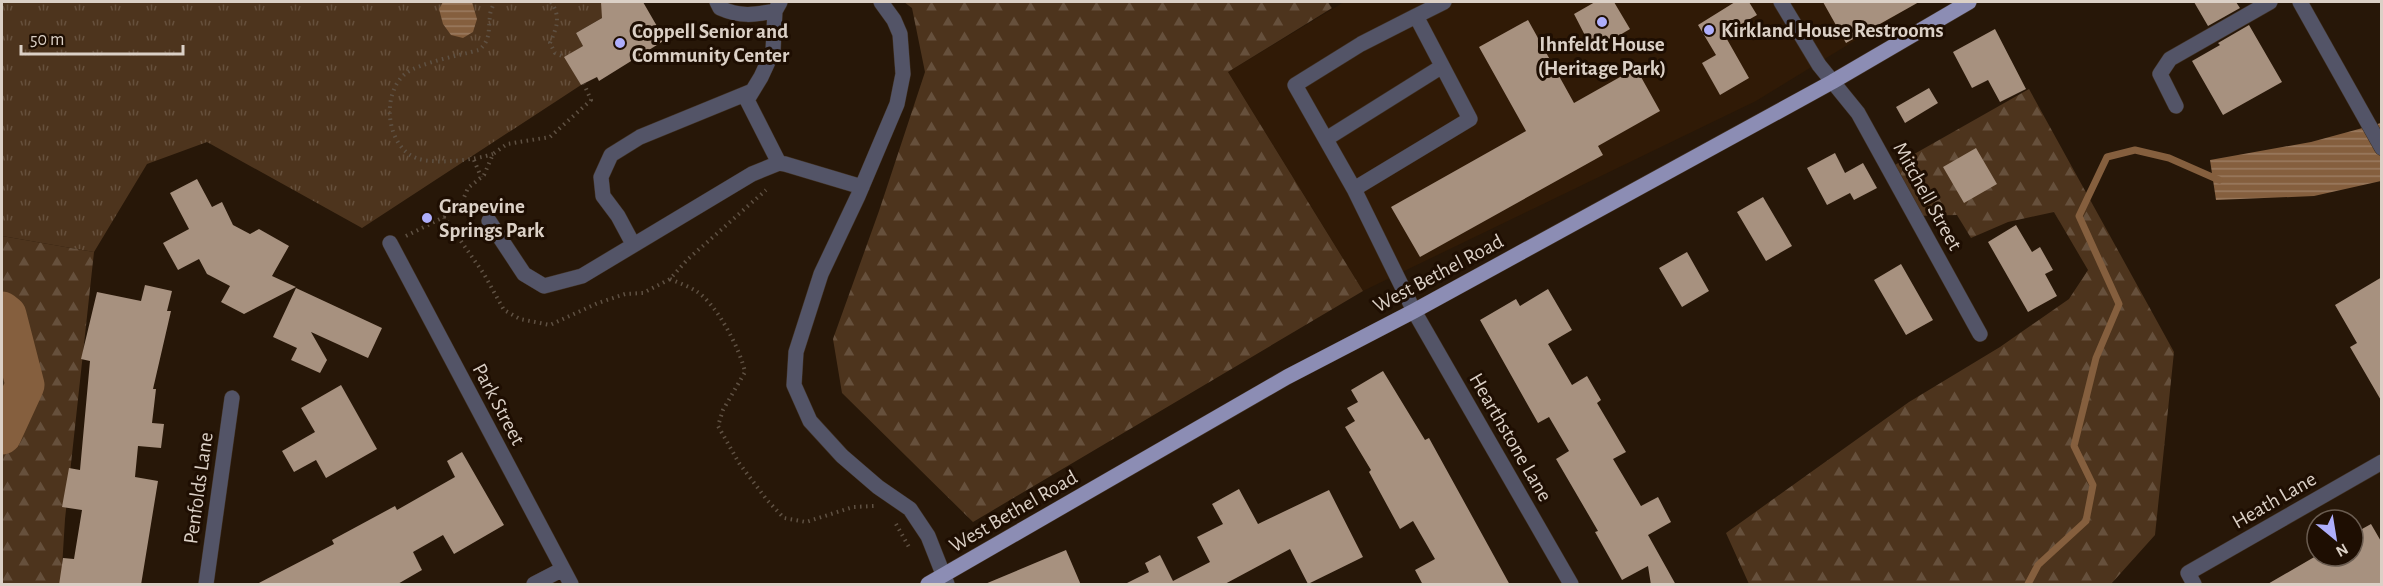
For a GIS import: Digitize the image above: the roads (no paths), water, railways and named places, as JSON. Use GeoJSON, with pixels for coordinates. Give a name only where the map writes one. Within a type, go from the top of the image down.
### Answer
{"type":"FeatureCollection","features":[{"type":"Feature","properties":{"kind":"main road","name":"West Bethel Road"},"geometry":{"type":"LineString","coordinates":[[928,585],[945,580],[1287,377],[1414,311],[1832,82],[1969,2]]}},
{"type":"Feature","properties":{"kind":"street"},"geometry":{"type":"LineString","coordinates":[[717,2],[720,8],[746,16],[778,6],[773,51],[747,100],[779,163]]}},
{"type":"Feature","properties":{"kind":"street"},"geometry":{"type":"LineString","coordinates":[[881,2],[894,20],[900,34],[903,74],[897,104],[862,187],[821,274],[796,352],[794,385],[810,421],[842,456],[878,487],[910,508],[928,536],[945,580]]}},
{"type":"Feature","properties":{"kind":"street"},"geometry":{"type":"LineString","coordinates":[[1354,189],[1470,119],[1416,16],[1444,2]]}},
{"type":"Feature","properties":{"kind":"street","name":"Mitchell Street"},"geometry":{"type":"LineString","coordinates":[[1781,2],[1819,65],[1858,113],[1980,334]]}},
{"type":"Feature","properties":{"kind":"street"},"geometry":{"type":"LineString","coordinates":[[2175,106],[2160,74],[2170,59],[2270,2]]}},
{"type":"Feature","properties":{"kind":"street"},"geometry":{"type":"LineString","coordinates":[[2300,2],[2382,148]]}},
{"type":"Feature","properties":{"kind":"street","name":"Hearthstone Lane"},"geometry":{"type":"LineString","coordinates":[[1416,16],[1361,44],[1295,85],[1354,189],[1414,311],[1571,585]]}},
{"type":"Feature","properties":{"kind":"street"},"geometry":{"type":"LineString","coordinates":[[1326,139],[1441,67]]}},
{"type":"Feature","properties":{"kind":"street"},"geometry":{"type":"LineString","coordinates":[[633,244],[618,216],[603,196],[601,177],[611,155],[640,137],[750,92]]}},
{"type":"Feature","properties":{"kind":"street"},"geometry":{"type":"LineString","coordinates":[[489,221],[524,274],[544,286],[582,276],[752,174],[779,163],[862,187]]}},
{"type":"Feature","properties":{"kind":"street","name":"Park Street"},"geometry":{"type":"LineString","coordinates":[[390,243],[571,585]]}},
{"type":"Feature","properties":{"kind":"street","name":"Penfolds Lane"},"geometry":{"type":"LineString","coordinates":[[206,585],[232,398]]}},
{"type":"Feature","properties":{"kind":"street","name":"Heath Lane"},"geometry":{"type":"LineString","coordinates":[[2191,579],[2382,462]]}},
{"type":"Feature","properties":{"kind":"street"},"geometry":{"type":"LineString","coordinates":[[534,585],[563,569]]}},
{"type":"Feature","properties":{"kind":"waterway"},"geometry":{"type":"LineString","coordinates":[[2028,584],[2038,565],[2086,521],[2093,485],[2074,446],[2096,358],[2119,304],[2079,216],[2107,157],[2135,150],[2169,158],[2219,180]]}},
{"type":"Feature","properties":{"kind":"waterway"},"geometry":{"type":"LineString","coordinates":[[2,311],[7,315],[25,385],[2,435]]}},
{"type":"Feature","properties":{"kind":"place","name":"Ihnfeldt House (Heritage Park)"},"geometry":{"type":"Point","coordinates":[1602,22]}},
{"type":"Feature","properties":{"kind":"place","name":"Kirkland House Restrooms"},"geometry":{"type":"Point","coordinates":[1709,30]}},
{"type":"Feature","properties":{"kind":"place","name":"Coppell Senior and Community Center"},"geometry":{"type":"Point","coordinates":[620,43]}},
{"type":"Feature","properties":{"kind":"place","name":"Grapevine Springs Park"},"geometry":{"type":"Point","coordinates":[427,218]}}]}
